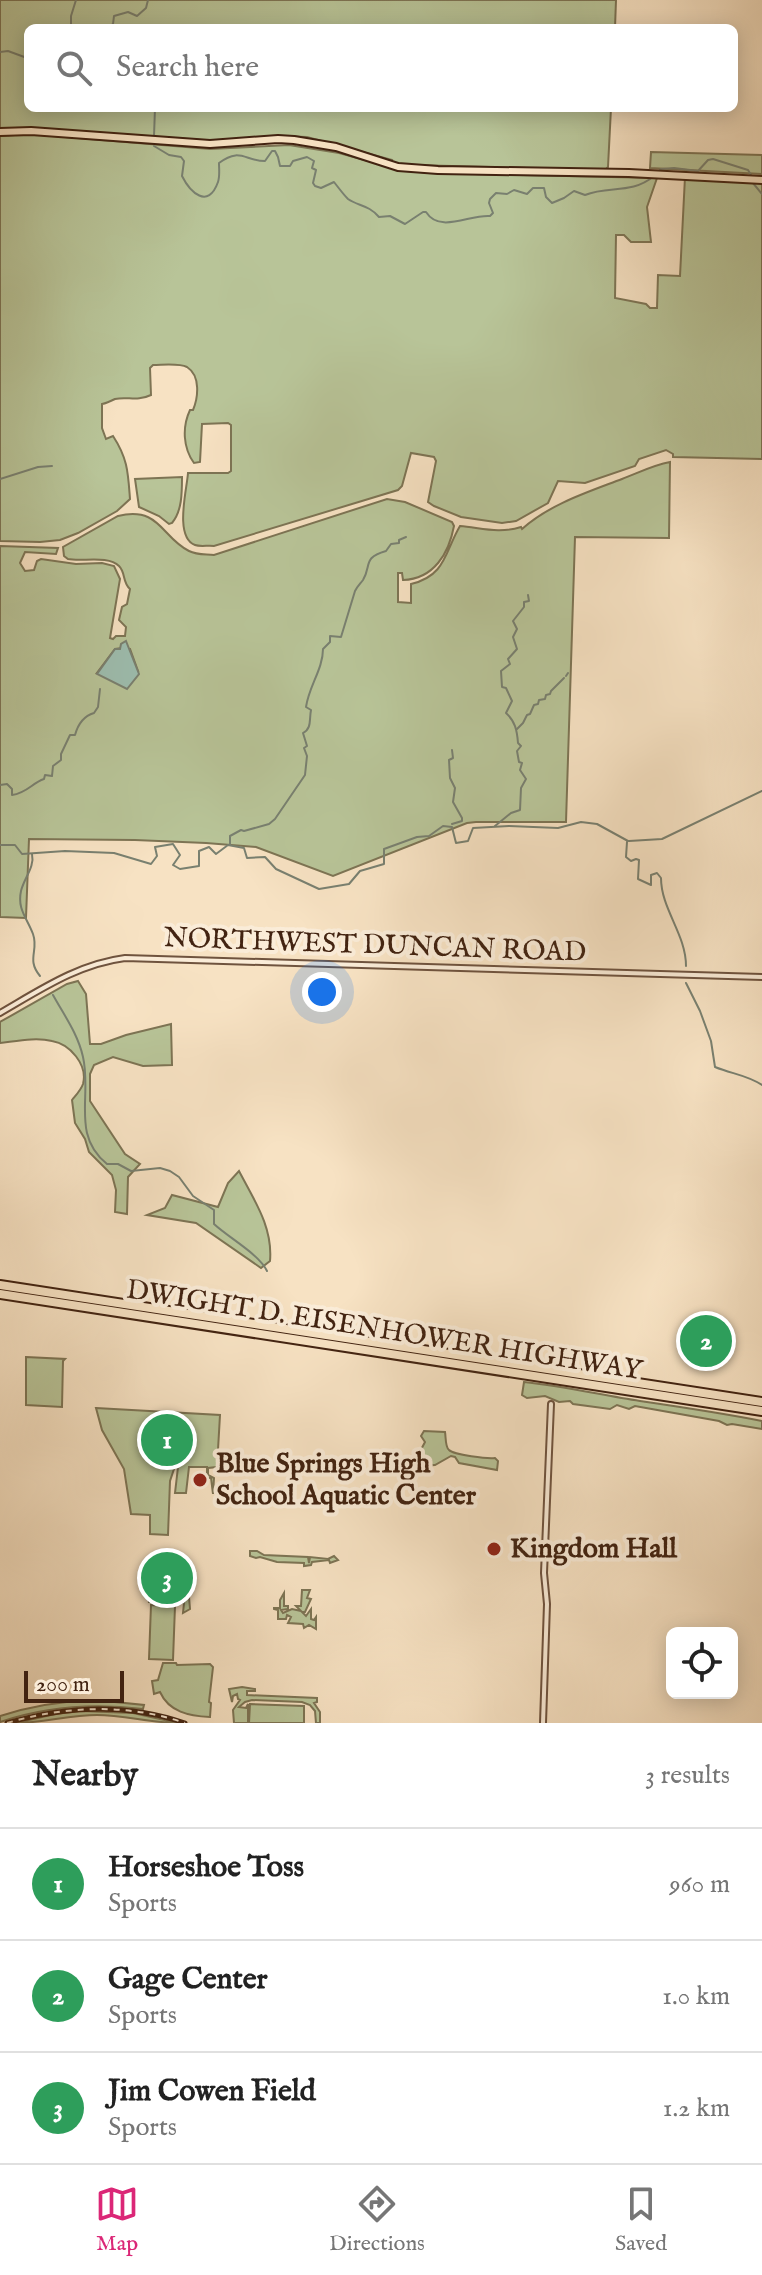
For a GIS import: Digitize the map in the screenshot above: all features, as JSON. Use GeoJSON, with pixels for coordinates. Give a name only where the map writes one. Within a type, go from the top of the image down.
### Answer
{"type":"FeatureCollection","features":[{"type":"Feature","properties":{"kind":"highway","name":"DWIGHT D. EISENHOWER HIGHWAY"},"geometry":{"type":"LineString","coordinates":[[0,1285],[762,1402]]}},
{"type":"Feature","properties":{"kind":"highway","name":"DWIGHT D. EISENHOWER HIGHWAY"},"geometry":{"type":"LineString","coordinates":[[0,1294],[762,1411]]}},
{"type":"Feature","properties":{"kind":"main road"},"geometry":{"type":"LineString","coordinates":[[0,132],[31,131],[210,144],[294,140],[336,147],[398,167],[762,180]]}},
{"type":"Feature","properties":{"kind":"street","name":"NORTHWEST DUNCAN ROAD"},"geometry":{"type":"LineString","coordinates":[[0,1013],[77,970],[125,958],[762,977]]}},
{"type":"Feature","properties":{"kind":"street"},"geometry":{"type":"LineString","coordinates":[[543,1723],[547,1604],[544,1573],[551,1404]]}},
{"type":"Feature","properties":{"kind":"shaded area"},"geometry":{"type":"Polygon","coordinates":[[[0,0],[616,0],[615,24],[24,24],[24,112],[611,112],[608,167],[605,170],[391,163],[392,160],[307,137],[215,141],[33,128],[0,130],[0,0]]]}},
{"type":"Feature","properties":{"kind":"shaded area"},"geometry":{"type":"Polygon","coordinates":[[[29,134],[210,149],[289,145],[428,173],[657,178],[647,207],[651,242],[631,242],[624,235],[616,235],[615,298],[646,304],[650,308],[657,308],[658,275],[680,276],[685,177],[762,183],[762,459],[673,457],[666,450],[639,459],[635,466],[585,483],[558,481],[548,503],[516,521],[502,523],[461,517],[428,502],[436,461],[434,457],[411,453],[402,486],[398,490],[214,546],[197,546],[189,540],[183,523],[188,473],[231,471],[231,425],[202,424],[200,462],[194,463],[186,444],[185,430],[187,417],[196,399],[195,376],[184,366],[153,365],[150,368],[151,395],[115,399],[102,404],[102,428],[106,439],[113,436],[122,452],[130,499],[117,511],[60,540],[0,541],[0,136],[29,134]]]}},
{"type":"Feature","properties":{"kind":"shaded area"},"geometry":{"type":"Polygon","coordinates":[[[651,152],[762,155],[762,174],[650,168],[651,152]]]}},
{"type":"Feature","properties":{"kind":"shaded area"},"geometry":{"type":"Polygon","coordinates":[[[670,462],[669,538],[575,537],[566,822],[467,823],[333,876],[256,847],[135,840],[29,839],[26,918],[0,917],[0,546],[58,548],[56,554],[25,552],[20,563],[25,571],[34,570],[41,559],[114,566],[120,579],[110,638],[113,639],[125,636],[126,627],[119,620],[130,589],[121,569],[108,561],[68,559],[64,556],[63,547],[118,516],[143,515],[159,524],[189,551],[214,555],[387,499],[405,502],[452,522],[454,526],[444,555],[431,570],[403,580],[402,573],[398,573],[398,602],[411,603],[411,584],[438,569],[460,526],[522,529],[545,512],[570,500],[670,462]],[[115,649],[97,673],[138,671],[130,649],[115,649]]]}},
{"type":"Feature","properties":{"kind":"shaded area"},"geometry":{"type":"Polygon","coordinates":[[[182,477],[180,507],[172,523],[139,507],[135,479],[182,477]]]}},
{"type":"Feature","properties":{"kind":"shaded area"},"geometry":{"type":"Polygon","coordinates":[[[126,641],[139,674],[127,689],[97,674],[115,649],[120,649],[126,641]]]}},
{"type":"Feature","properties":{"kind":"shaded area"},"geometry":{"type":"Polygon","coordinates":[[[78,981],[86,994],[90,1044],[101,1044],[171,1024],[172,1065],[143,1066],[113,1057],[94,1065],[90,1074],[90,1101],[125,1154],[140,1164],[128,1177],[127,1214],[115,1212],[116,1190],[112,1175],[89,1152],[75,1123],[72,1100],[84,1077],[76,1056],[65,1046],[46,1040],[0,1043],[0,1022],[67,984],[78,981]]]}},
{"type":"Feature","properties":{"kind":"shaded area"},"geometry":{"type":"Polygon","coordinates":[[[239,1171],[269,1237],[270,1261],[261,1268],[196,1223],[147,1215],[165,1208],[172,1195],[218,1207],[228,1183],[239,1171]]]}},
{"type":"Feature","properties":{"kind":"shaded area"},"geometry":{"type":"Polygon","coordinates":[[[26,1357],[65,1359],[62,1407],[26,1405],[26,1357]]]}},
{"type":"Feature","properties":{"kind":"shaded area"},"geometry":{"type":"Polygon","coordinates":[[[524,1382],[762,1421],[762,1429],[635,1406],[629,1409],[617,1405],[610,1409],[570,1401],[559,1402],[545,1396],[527,1398],[522,1395],[524,1382]]]}},
{"type":"Feature","properties":{"kind":"shaded area"},"geometry":{"type":"Polygon","coordinates":[[[96,1408],[220,1415],[217,1467],[208,1468],[208,1475],[214,1478],[213,1494],[211,1478],[207,1478],[207,1467],[189,1467],[186,1493],[175,1493],[178,1467],[175,1466],[170,1481],[168,1535],[150,1534],[150,1515],[131,1514],[124,1469],[102,1430],[96,1408]]]}},
{"type":"Feature","properties":{"kind":"shaded area"},"geometry":{"type":"Polygon","coordinates":[[[424,1431],[445,1432],[447,1447],[452,1452],[495,1458],[498,1461],[497,1470],[459,1463],[451,1456],[435,1465],[422,1466],[416,1459],[425,1442],[421,1436],[424,1431]]]}},
{"type":"Feature","properties":{"kind":"shaded area"},"geometry":{"type":"Polygon","coordinates":[[[250,1551],[264,1555],[308,1557],[309,1563],[310,1557],[328,1559],[334,1556],[338,1560],[312,1562],[304,1566],[304,1563],[256,1558],[250,1556],[250,1551]]]}},
{"type":"Feature","properties":{"kind":"shaded area"},"geometry":{"type":"Polygon","coordinates":[[[152,1560],[169,1563],[182,1573],[195,1572],[192,1581],[186,1582],[192,1582],[191,1594],[179,1597],[184,1600],[189,1597],[190,1609],[183,1613],[184,1603],[149,1602],[150,1594],[153,1597],[169,1596],[154,1592],[153,1579],[150,1578],[152,1560]]]}},
{"type":"Feature","properties":{"kind":"shaded area"},"geometry":{"type":"Polygon","coordinates":[[[302,1590],[310,1590],[307,1598],[311,1599],[305,1612],[302,1612],[306,1616],[311,1609],[311,1619],[316,1617],[316,1629],[309,1625],[304,1628],[303,1624],[288,1623],[291,1617],[287,1615],[286,1619],[278,1619],[278,1610],[274,1609],[280,1608],[284,1593],[284,1606],[288,1609],[281,1610],[283,1613],[292,1609],[301,1611],[296,1606],[301,1606],[302,1590]]]}},
{"type":"Feature","properties":{"kind":"shaded area"},"geometry":{"type":"Polygon","coordinates":[[[151,1605],[175,1606],[173,1660],[149,1659],[151,1605]]]}},
{"type":"Feature","properties":{"kind":"shaded area"},"geometry":{"type":"Polygon","coordinates":[[[163,1663],[210,1664],[213,1667],[210,1717],[180,1712],[160,1692],[154,1694],[152,1681],[158,1680],[163,1663]]]}},
{"type":"Feature","properties":{"kind":"shaded area"},"geometry":{"type":"Polygon","coordinates":[[[229,1689],[255,1689],[247,1691],[247,1695],[317,1698],[314,1703],[320,1712],[320,1723],[316,1723],[315,1711],[310,1705],[302,1702],[252,1700],[239,1707],[246,1708],[248,1704],[248,1723],[234,1723],[233,1710],[240,1700],[237,1694],[232,1702],[229,1689]]]}},
{"type":"Feature","properties":{"kind":"shaded area"},"geometry":{"type":"Polygon","coordinates":[[[95,1700],[144,1705],[143,1709],[89,1706],[53,1709],[0,1722],[0,1716],[23,1709],[95,1700]]]}},
{"type":"Feature","properties":{"kind":"shaded area"},"geometry":{"type":"Polygon","coordinates":[[[250,1704],[304,1706],[304,1723],[249,1723],[250,1704]]]}},
{"type":"Feature","properties":{"kind":"shaded area"},"geometry":{"type":"Polygon","coordinates":[[[81,1711],[133,1713],[178,1723],[97,1715],[16,1723],[81,1711]]]}},
{"type":"Feature","properties":{"kind":"waterway"},"geometry":{"type":"LineString","coordinates":[[71,24],[76,0]]}},
{"type":"Feature","properties":{"kind":"waterway"},"geometry":{"type":"LineString","coordinates":[[113,24],[114,16],[128,12],[137,16],[146,8],[148,0]]}},
{"type":"Feature","properties":{"kind":"waterway"},"geometry":{"type":"LineString","coordinates":[[0,52],[8,51],[24,57]]}},
{"type":"Feature","properties":{"kind":"waterway"},"geometry":{"type":"LineString","coordinates":[[154,136],[155,112]]}},
{"type":"Feature","properties":{"kind":"waterway"},"geometry":{"type":"LineString","coordinates":[[154,146],[169,155],[181,157],[185,182],[204,197],[214,190],[218,182],[219,163],[226,158],[238,155],[265,161],[275,151],[280,166],[290,166],[293,161],[307,157],[314,161],[315,186],[321,188],[334,182],[346,197],[379,217],[390,216],[405,224],[423,212],[439,222],[490,216],[493,213],[490,199],[496,193],[507,194],[514,190],[527,194],[533,188],[544,188],[546,197],[552,203],[574,191],[585,195],[628,188],[654,176]]}},
{"type":"Feature","properties":{"kind":"waterway"},"geometry":{"type":"LineString","coordinates":[[659,171],[674,168],[698,171],[713,159],[748,170],[751,175]]}},
{"type":"Feature","properties":{"kind":"waterway"},"geometry":{"type":"LineString","coordinates":[[753,183],[762,194]]}},
{"type":"Feature","properties":{"kind":"waterway"},"geometry":{"type":"LineString","coordinates":[[0,479],[38,467],[52,466]]}},
{"type":"Feature","properties":{"kind":"waterway"},"geometry":{"type":"LineString","coordinates":[[230,845],[230,836],[241,830],[269,824],[275,819],[305,775],[307,756],[304,748],[307,746],[303,733],[309,726],[311,710],[306,707],[323,649],[330,642],[330,636],[341,637],[355,591],[366,575],[371,559],[406,537]]}},
{"type":"Feature","properties":{"kind":"waterway"},"geometry":{"type":"LineString","coordinates":[[495,826],[520,810],[521,788],[526,779],[520,770],[522,763],[517,751],[521,746],[515,726],[506,713],[512,701],[506,688],[502,687],[501,671],[510,664],[508,659],[517,649],[513,637],[517,629],[513,621],[524,607],[524,602],[529,601],[528,595]]}},
{"type":"Feature","properties":{"kind":"waterway"},"geometry":{"type":"LineString","coordinates":[[517,729],[534,705],[545,699],[564,678]]}},
{"type":"Feature","properties":{"kind":"waterway"},"geometry":{"type":"LineString","coordinates":[[0,785],[7,784],[12,789],[12,795],[44,779],[45,775],[52,776],[53,766],[61,760],[70,735],[75,735],[82,721],[98,707],[100,689]]}},
{"type":"Feature","properties":{"kind":"waterway"},"geometry":{"type":"LineString","coordinates":[[452,750],[453,758],[449,760],[450,778],[455,788],[453,802],[462,818],[462,821],[452,824]]}},
{"type":"Feature","properties":{"kind":"waterway"},"geometry":{"type":"LineString","coordinates":[[629,841],[662,839],[762,791]]}},
{"type":"Feature","properties":{"kind":"waterway"},"geometry":{"type":"LineString","coordinates":[[0,845],[15,845],[22,854],[65,851],[114,853],[151,864],[157,856],[155,847],[173,844],[180,855],[173,865],[180,869],[199,866],[199,851],[209,847],[216,854],[228,845],[244,848],[247,858],[265,857],[276,869],[319,889],[349,884],[360,871],[384,864],[384,849],[429,836],[443,826],[452,827],[456,843],[468,841],[473,828],[558,828],[581,822],[597,824],[628,841]]}},
{"type":"Feature","properties":{"kind":"waterway"},"geometry":{"type":"LineString","coordinates":[[627,842],[626,857],[631,861],[639,860],[638,879],[651,885],[651,875],[657,873],[661,878],[665,900],[682,943],[686,966]]}},
{"type":"Feature","properties":{"kind":"waterway"},"geometry":{"type":"LineString","coordinates":[[32,854],[20,903],[33,934],[33,960],[40,976]]}},
{"type":"Feature","properties":{"kind":"waterway"},"geometry":{"type":"LineString","coordinates":[[686,983],[711,1041],[715,1067],[762,1085]]}},
{"type":"Feature","properties":{"kind":"waterway"},"geometry":{"type":"LineString","coordinates":[[53,995],[81,1049],[85,1072],[86,1128],[96,1153],[107,1164],[118,1164],[131,1171],[160,1168],[179,1177],[193,1196],[214,1210],[214,1224],[251,1252],[267,1271]]}},
{"type":"Feature","properties":{"kind":"railway"},"geometry":{"type":"LineString","coordinates":[[7,1723],[51,1713],[96,1709],[141,1712],[185,1723]]}},
{"type":"Feature","properties":{"kind":"place","name":"Gage Center"},"geometry":{"type":"Point","coordinates":[706,1341]}},
{"type":"Feature","properties":{"kind":"place","name":"Horseshoe Toss"},"geometry":{"type":"Point","coordinates":[167,1440]}},
{"type":"Feature","properties":{"kind":"place","name":"Blue Springs High School Aquatic Center"},"geometry":{"type":"Point","coordinates":[200,1480]}},
{"type":"Feature","properties":{"kind":"place","name":"Kingdom Hall"},"geometry":{"type":"Point","coordinates":[494,1549]}},
{"type":"Feature","properties":{"kind":"place","name":"Jim Cowen Field"},"geometry":{"type":"Point","coordinates":[167,1578]}}]}
